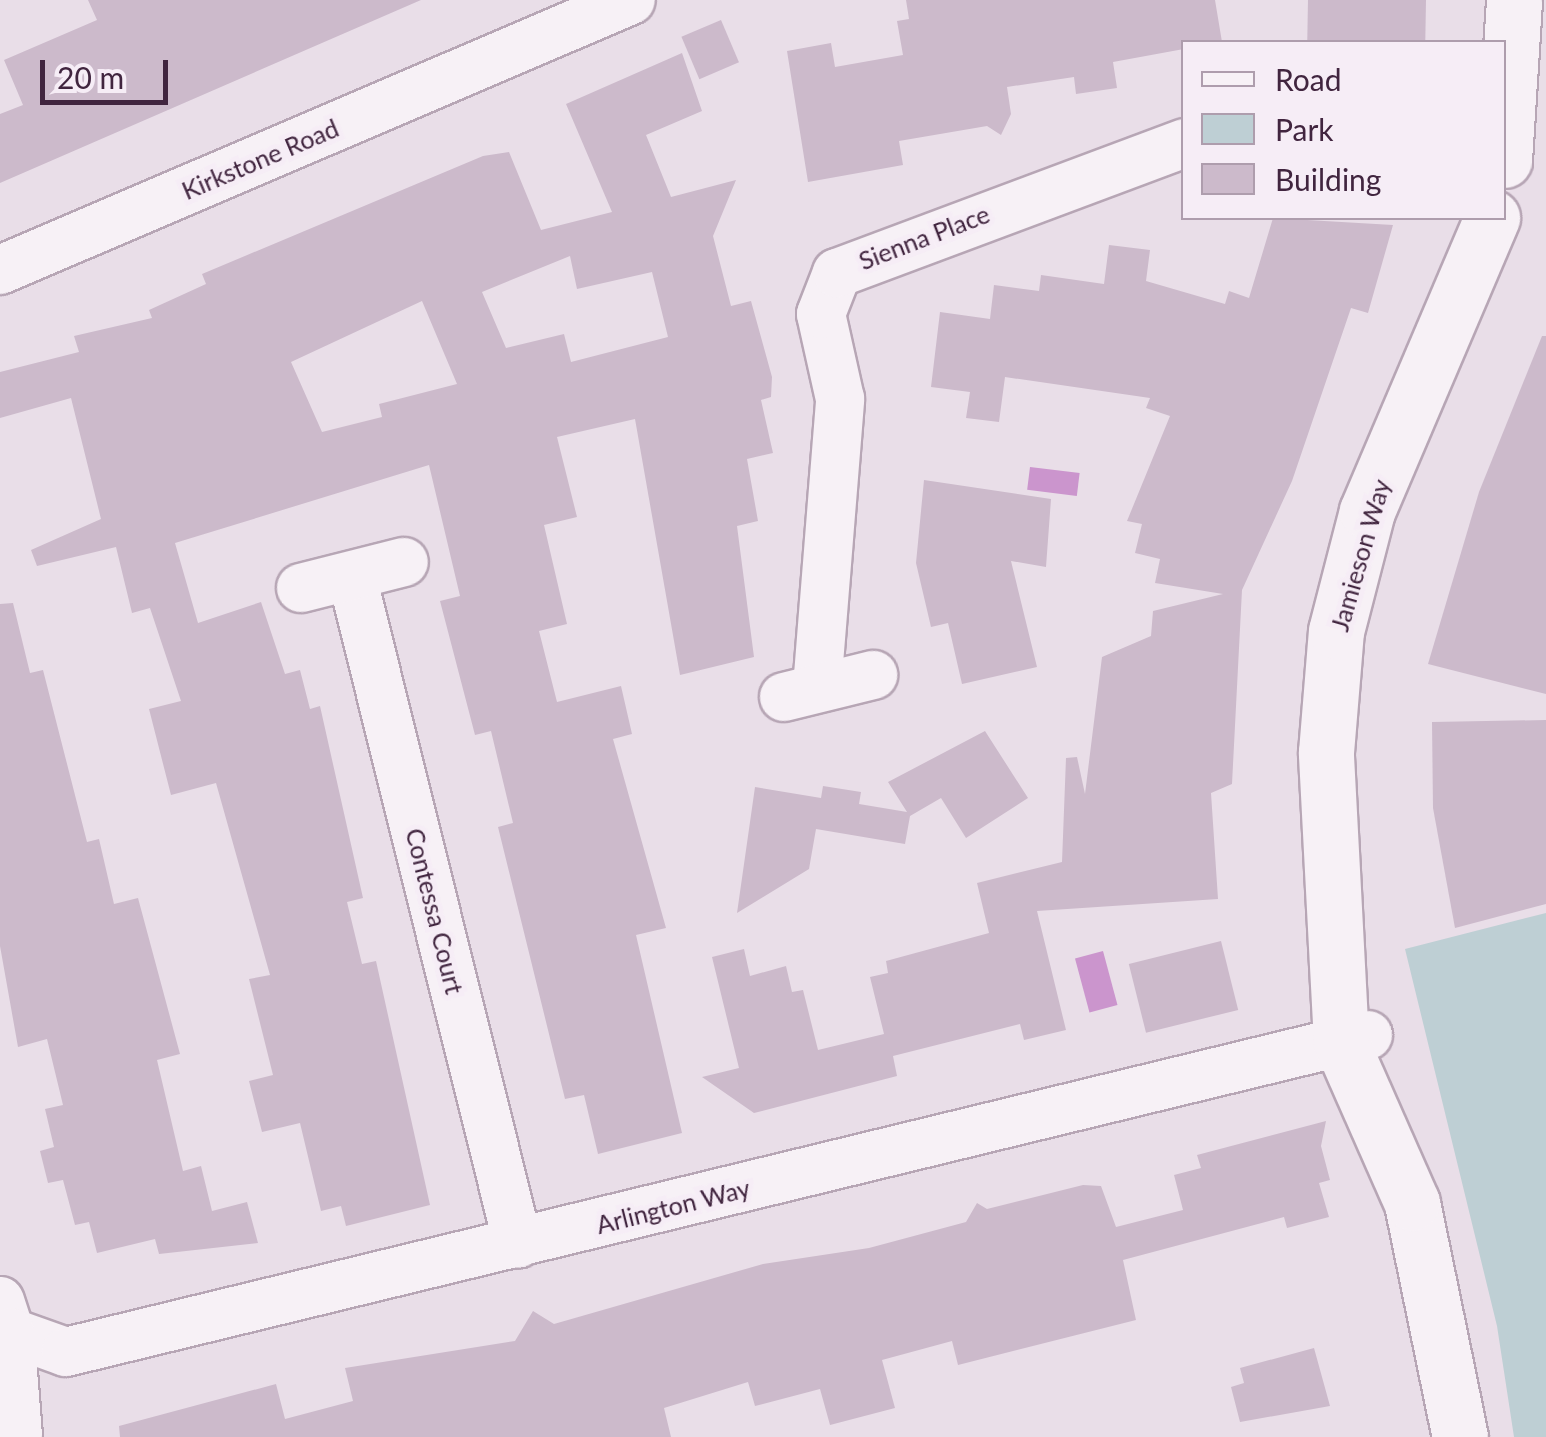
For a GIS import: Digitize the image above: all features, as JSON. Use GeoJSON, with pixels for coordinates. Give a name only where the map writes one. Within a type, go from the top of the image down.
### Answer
{"type":"FeatureCollection","features":[{"type":"Feature","properties":{"kind":"street","name":"Kirkstone Road"},"geometry":{"type":"LineString","coordinates":[[0,270],[631,0]]}},
{"type":"Feature","properties":{"kind":"street"},"geometry":{"type":"LineString","coordinates":[[1506,128],[1514,0]]}},
{"type":"Feature","properties":{"kind":"street","name":"Sienna Place"},"geometry":{"type":"LineString","coordinates":[[873,675],[801,692],[840,398],[821,314],[837,273],[884,248],[1181,143]]}},
{"type":"Feature","properties":{"kind":"street","name":"Jamieson Way"},"geometry":{"type":"LineString","coordinates":[[1460,1437],[1412,1202],[1408,1123],[1354,1038],[1368,972],[1332,855],[1328,692],[1349,573],[1491,220]]}},
{"type":"Feature","properties":{"kind":"street"},"geometry":{"type":"LineString","coordinates":[[301,588],[404,562]]}},
{"type":"Feature","properties":{"kind":"street","name":"Contessa Court"},"geometry":{"type":"LineString","coordinates":[[352,577],[518,1244]]}},
{"type":"Feature","properties":{"kind":"street","name":"Arlington Way"},"geometry":{"type":"LineString","coordinates":[[5,1316],[66,1352],[1354,1038]]}},
{"type":"Feature","properties":{"kind":"street"},"geometry":{"type":"LineString","coordinates":[[5,1316],[18,1437]]}},
{"type":"Feature","properties":{"kind":"green space"},"geometry":{"type":"Polygon","coordinates":[[[1546,913],[1546,1437],[1514,1437],[1497,1326],[1405,949],[1546,913]]]}},
{"type":"Feature","properties":{"kind":"shaded area"},"geometry":{"type":"Polygon","coordinates":[[[1030,467],[1080,473],[1077,496],[1027,490],[1030,467]]]}},
{"type":"Feature","properties":{"kind":"shaded area"},"geometry":{"type":"Polygon","coordinates":[[[1103,951],[1117,1005],[1089,1013],[1075,959],[1103,951]]]}},
{"type":"Feature","properties":{"kind":"building"},"geometry":{"type":"Polygon","coordinates":[[[88,0],[421,0],[0,183],[0,114],[23,105],[4,60],[97,20],[88,0]]]}},
{"type":"Feature","properties":{"kind":"building"},"geometry":{"type":"Polygon","coordinates":[[[906,0],[1215,0],[1222,40],[1181,40],[1181,50],[1113,62],[1117,88],[1076,94],[1074,77],[1007,87],[1011,114],[1001,135],[987,126],[899,141],[903,165],[808,182],[787,51],[831,43],[835,67],[903,55],[897,21],[909,19],[906,0]]]}},
{"type":"Feature","properties":{"kind":"building"},"geometry":{"type":"Polygon","coordinates":[[[1308,0],[1426,0],[1425,40],[1307,40],[1308,0]]]}},
{"type":"Feature","properties":{"kind":"building"},"geometry":{"type":"Polygon","coordinates":[[[721,20],[739,62],[699,79],[681,37],[721,20]]]}},
{"type":"Feature","properties":{"kind":"building"},"geometry":{"type":"Polygon","coordinates":[[[682,53],[702,111],[646,135],[671,197],[736,180],[713,236],[731,306],[751,301],[772,377],[771,397],[761,400],[773,453],[747,459],[758,521],[737,526],[754,657],[680,675],[635,419],[557,437],[577,517],[544,525],[567,624],[539,631],[557,702],[621,686],[632,734],[613,739],[666,928],[636,935],[682,1133],[598,1154],[584,1095],[565,1099],[498,827],[513,823],[491,731],[475,735],[440,601],[460,596],[429,465],[175,543],[198,623],[261,602],[285,674],[300,670],[310,709],[320,706],[363,898],[347,902],[362,964],[376,961],[430,1205],[346,1226],[341,1206],[321,1211],[300,1123],[262,1132],[249,1081],[273,1075],[249,979],[270,975],[216,783],[171,795],[149,709],[181,701],[150,608],[132,613],[116,547],[37,566],[31,550],[101,519],[71,398],[0,418],[0,372],[79,352],[74,336],[152,318],[149,310],[206,284],[202,274],[483,156],[509,152],[541,230],[612,212],[566,104],[682,53]],[[570,256],[482,292],[506,348],[564,334],[571,362],[668,337],[652,272],[577,289],[570,256]],[[422,301],[291,362],[322,432],[382,417],[379,404],[457,384],[422,301]]]}},
{"type":"Feature","properties":{"kind":"building"},"geometry":{"type":"Polygon","coordinates":[[[1272,220],[1393,225],[1368,313],[1351,308],[1292,481],[1242,590],[1232,784],[1211,793],[1218,899],[1037,911],[1066,1030],[1024,1040],[1020,1024],[893,1056],[897,1076],[754,1113],[702,1077],[739,1068],[712,957],[744,949],[750,976],[786,966],[792,992],[803,990],[818,1050],[884,1034],[870,977],[888,973],[886,961],[989,933],[977,883],[1062,862],[1066,758],[1077,757],[1085,794],[1102,657],[1151,636],[1153,611],[1223,594],[1155,583],[1160,559],[1135,553],[1142,524],[1127,521],[1170,416],[1146,408],[1150,398],[1005,377],[999,422],[966,418],[970,392],[931,387],[940,312],[990,319],[994,285],[1039,291],[1041,275],[1104,284],[1109,245],[1150,250],[1146,281],[1225,304],[1229,291],[1249,298],[1272,220]]]}},
{"type":"Feature","properties":{"kind":"building"},"geometry":{"type":"Polygon","coordinates":[[[1542,336],[1546,336],[1546,694],[1428,664],[1479,492],[1542,336]]]}},
{"type":"Feature","properties":{"kind":"building"},"geometry":{"type":"Polygon","coordinates":[[[924,480],[1051,499],[1046,567],[1011,561],[1037,667],[962,684],[948,623],[931,627],[916,563],[924,480]]]}},
{"type":"Feature","properties":{"kind":"building"},"geometry":{"type":"Polygon","coordinates":[[[13,603],[30,673],[43,670],[87,842],[99,839],[114,904],[138,898],[180,1054],[157,1060],[183,1171],[201,1166],[212,1211],[247,1202],[258,1243],[159,1254],[155,1239],[97,1253],[89,1222],[75,1225],[63,1180],[48,1183],[40,1151],[54,1147],[45,1109],[63,1105],[47,1039],[18,1047],[0,946],[0,604],[13,603]]]}},
{"type":"Feature","properties":{"kind":"building"},"geometry":{"type":"Polygon","coordinates":[[[1546,720],[1546,904],[1455,928],[1433,808],[1432,722],[1546,720]]]}},
{"type":"Feature","properties":{"kind":"building"},"geometry":{"type":"Polygon","coordinates":[[[985,731],[1028,798],[966,838],[941,798],[910,816],[905,844],[816,829],[809,869],[737,913],[755,787],[821,798],[823,786],[861,792],[859,804],[907,812],[888,782],[985,731]]]}},
{"type":"Feature","properties":{"kind":"building"},"geometry":{"type":"Polygon","coordinates":[[[1221,941],[1238,1010],[1146,1033],[1129,964],[1221,941]]]}},
{"type":"Feature","properties":{"kind":"building"},"geometry":{"type":"Polygon","coordinates":[[[1326,1121],[1321,1146],[1330,1180],[1319,1183],[1329,1217],[1287,1228],[1284,1217],[1123,1260],[1136,1320],[958,1365],[952,1341],[882,1360],[895,1408],[830,1425],[820,1389],[755,1406],[748,1382],[664,1408],[671,1437],[120,1437],[119,1426],[276,1384],[285,1419],[353,1401],[345,1368],[515,1341],[533,1311],[554,1324],[763,1264],[869,1248],[966,1222],[977,1203],[987,1209],[1083,1185],[1101,1186],[1116,1227],[1183,1210],[1174,1175],[1201,1168],[1197,1155],[1326,1121]]]}},
{"type":"Feature","properties":{"kind":"building"},"geometry":{"type":"Polygon","coordinates":[[[1314,1348],[1330,1406],[1240,1422],[1231,1387],[1244,1383],[1240,1368],[1314,1348]]]}}]}
